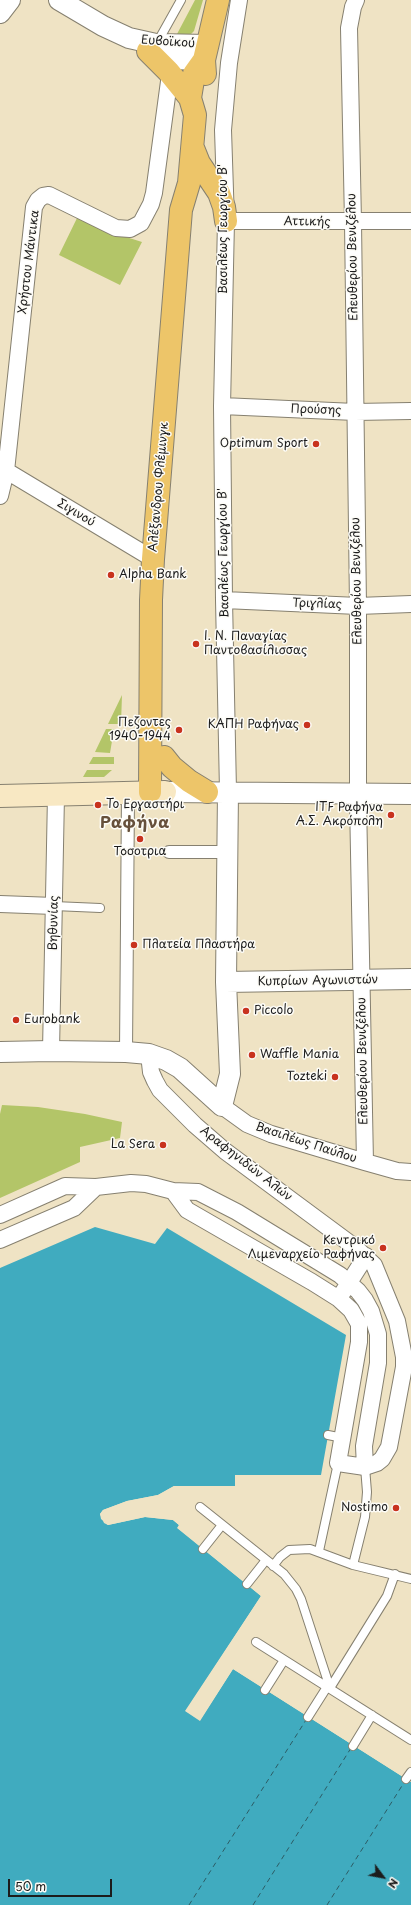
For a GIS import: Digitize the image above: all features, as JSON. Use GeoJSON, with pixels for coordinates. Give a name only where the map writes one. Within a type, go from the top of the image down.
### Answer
{"type":"FeatureCollection","features":[{"type":"Feature","properties":{"kind":"main road","name":"Αλέξανδρου Φλέμινγκ"},"geometry":{"type":"LineString","coordinates":[[157,792],[150,600],[153,559],[181,210],[189,183],[192,146],[192,106],[203,94],[206,76],[205,52],[218,0]]}},
{"type":"Feature","properties":{"kind":"main road"},"geometry":{"type":"LineString","coordinates":[[152,47],[192,106]]}},
{"type":"Feature","properties":{"kind":"main road"},"geometry":{"type":"LineString","coordinates":[[192,146],[199,163],[219,193],[224,207],[226,221]]}},
{"type":"Feature","properties":{"kind":"main road","name":"Αλέξανδρου Φλέμινγκ"},"geometry":{"type":"LineString","coordinates":[[157,792],[164,757],[167,562],[194,211],[189,183]]}},
{"type":"Feature","properties":{"kind":"main road"},"geometry":{"type":"LineString","coordinates":[[164,757],[172,767],[189,780],[218,792]]}},
{"type":"Feature","properties":{"kind":"main road"},"geometry":{"type":"LineString","coordinates":[[0,796],[157,792]]}},
{"type":"Feature","properties":{"kind":"street"},"geometry":{"type":"LineString","coordinates":[[0,13],[10,0]]}},
{"type":"Feature","properties":{"kind":"street","name":"Ευβοϊκού"},"geometry":{"type":"LineString","coordinates":[[59,0],[104,26],[152,47],[172,58],[205,52]]}},
{"type":"Feature","properties":{"kind":"street","name":"Βασιλέως Γεωργίου Β'"},"geometry":{"type":"LineString","coordinates":[[222,1106],[230,1074],[226,982],[228,852],[218,792],[224,600],[222,406],[226,221],[223,130],[229,63],[239,0]]}},
{"type":"Feature","properties":{"kind":"street","name":"Ελευθερίου Βενιζέλου"},"geometry":{"type":"LineString","coordinates":[[356,0],[353,7],[349,28],[358,606],[358,794],[365,1162]]}},
{"type":"Feature","properties":{"kind":"street","name":"Χρήστου Μάντικα"},"geometry":{"type":"LineString","coordinates":[[0,496],[34,207],[38,200],[43,196],[49,195],[116,228],[136,228],[141,223],[151,204],[154,193],[170,74]]}},
{"type":"Feature","properties":{"kind":"street","name":"Αττικής"},"geometry":{"type":"LineString","coordinates":[[226,221],[411,221]]}},
{"type":"Feature","properties":{"kind":"street","name":"Προύσης"},"geometry":{"type":"LineString","coordinates":[[222,406],[355,412],[411,411]]}},
{"type":"Feature","properties":{"kind":"street","name":"Σιγινού"},"geometry":{"type":"LineString","coordinates":[[3,469],[153,559]]}},
{"type":"Feature","properties":{"kind":"street","name":"Τριγλίας"},"geometry":{"type":"LineString","coordinates":[[224,600],[358,606],[411,604]]}},
{"type":"Feature","properties":{"kind":"street"},"geometry":{"type":"LineString","coordinates":[[157,792],[411,794]]}},
{"type":"Feature","properties":{"kind":"street"},"geometry":{"type":"LineString","coordinates":[[0,1052],[126,1052],[128,793]]}},
{"type":"Feature","properties":{"kind":"street","name":"Βηθυνίας"},"geometry":{"type":"LineString","coordinates":[[51,1051],[56,795]]}},
{"type":"Feature","properties":{"kind":"street"},"geometry":{"type":"LineString","coordinates":[[170,852],[228,852]]}},
{"type":"Feature","properties":{"kind":"street"},"geometry":{"type":"LineString","coordinates":[[0,904],[54,906]]}},
{"type":"Feature","properties":{"kind":"street","name":"Κυπρίων Αγωνιστών"},"geometry":{"type":"LineString","coordinates":[[226,982],[362,981],[411,979]]}},
{"type":"Feature","properties":{"kind":"street","name":"Βασιλέως Παύλου"},"geometry":{"type":"LineString","coordinates":[[126,1052],[149,1054],[166,1060],[180,1068],[222,1106],[247,1124],[271,1134],[365,1162],[411,1172]]}},
{"type":"Feature","properties":{"kind":"street","name":"Αραφηνιδών Αλών"},"geometry":{"type":"LineString","coordinates":[[149,1054],[151,1072],[160,1090],[194,1124],[225,1151],[366,1256],[380,1276],[392,1306],[401,1335],[404,1357],[389,1447],[382,1459],[364,1467]]}},
{"type":"Feature","properties":{"kind":"street"},"geometry":{"type":"LineString","coordinates":[[0,1215],[65,1186],[96,1187],[131,1183],[146,1184],[173,1191],[198,1192],[218,1201],[349,1282],[358,1291],[371,1311],[378,1334],[378,1362],[364,1446],[364,1467],[338,1463],[335,1437],[358,1351],[360,1333],[356,1317],[339,1299],[187,1210],[173,1191]]}},
{"type":"Feature","properties":{"kind":"street"},"geometry":{"type":"LineString","coordinates":[[0,1240],[74,1208],[96,1187]]}},
{"type":"Feature","properties":{"kind":"street"},"geometry":{"type":"LineString","coordinates":[[339,1299],[366,1256]]}},
{"type":"Feature","properties":{"kind":"lane"},"geometry":{"type":"LineString","coordinates":[[152,47],[181,0]]}},
{"type":"Feature","properties":{"kind":"lane"},"geometry":{"type":"LineString","coordinates":[[54,906],[100,908]]}},
{"type":"Feature","properties":{"kind":"lane"},"geometry":{"type":"LineString","coordinates":[[319,1551],[338,1463]]}},
{"type":"Feature","properties":{"kind":"lane"},"geometry":{"type":"LineString","coordinates":[[353,1565],[365,1517],[367,1492],[364,1467]]}},
{"type":"Feature","properties":{"kind":"lane"},"geometry":{"type":"LineString","coordinates":[[200,1507],[290,1581],[301,1599],[329,1687]]}},
{"type":"Feature","properties":{"kind":"lane"},"geometry":{"type":"LineString","coordinates":[[203,1549],[222,1525]]}},
{"type":"Feature","properties":{"kind":"lane"},"geometry":{"type":"LineString","coordinates":[[273,1566],[280,1557],[290,1550],[300,1548],[319,1551],[353,1565],[411,1579]]}},
{"type":"Feature","properties":{"kind":"lane"},"geometry":{"type":"LineString","coordinates":[[247,1584],[266,1560]]}},
{"type":"Feature","properties":{"kind":"lane"},"geometry":{"type":"LineString","coordinates":[[308,1717],[388,1596],[395,1574]]}},
{"type":"Feature","properties":{"kind":"lane"},"geometry":{"type":"LineString","coordinates":[[256,1642],[411,1740]]}},
{"type":"Feature","properties":{"kind":"lane"},"geometry":{"type":"LineString","coordinates":[[265,1690],[284,1660]]}},
{"type":"Feature","properties":{"kind":"lane"},"geometry":{"type":"LineString","coordinates":[[353,1746],[372,1715]]}},
{"type":"Feature","properties":{"kind":"lane"},"geometry":{"type":"LineString","coordinates":[[406,1779],[411,1772]]}},
{"type":"Feature","properties":{"kind":"green space"},"geometry":{"type":"Polygon","coordinates":[[[195,0],[203,0],[194,31],[191,34],[177,34],[195,0]]]}},
{"type":"Feature","properties":{"kind":"green space"},"geometry":{"type":"Polygon","coordinates":[[[79,214],[123,236],[142,242],[120,285],[59,255],[79,214]]]}},
{"type":"Feature","properties":{"kind":"green space"},"geometry":{"type":"Polygon","coordinates":[[[122,695],[121,724],[108,724],[122,695]]]}},
{"type":"Feature","properties":{"kind":"green space"},"geometry":{"type":"Polygon","coordinates":[[[106,729],[114,729],[110,753],[95,752],[106,729]]]}},
{"type":"Feature","properties":{"kind":"green space"},"geometry":{"type":"Polygon","coordinates":[[[93,757],[114,757],[114,764],[89,764],[93,757]]]}},
{"type":"Feature","properties":{"kind":"green space"},"geometry":{"type":"Polygon","coordinates":[[[87,770],[112,770],[104,777],[83,777],[87,770]]]}},
{"type":"Feature","properties":{"kind":"green space"},"geometry":{"type":"Polygon","coordinates":[[[2,1105],[38,1107],[85,1114],[122,1122],[120,1138],[80,1147],[80,1162],[0,1198],[0,1114],[2,1105]]]}},
{"type":"Feature","properties":{"kind":"water"},"geometry":{"type":"Polygon","coordinates":[[[95,1227],[155,1244],[167,1228],[346,1335],[321,1475],[236,1475],[235,1486],[174,1486],[158,1495],[127,1501],[103,1510],[100,1514],[101,1519],[108,1525],[145,1517],[173,1520],[179,1525],[178,1528],[261,1596],[186,1711],[200,1720],[233,1669],[411,1782],[411,1905],[0,1905],[0,1268],[95,1227]]]}},
{"type":"Feature","properties":{"kind":"pier"},"geometry":{"type":"Polygon","coordinates":[[[235,1475],[321,1475],[320,1477],[237,1477],[236,1488],[174,1488],[159,1497],[128,1503],[104,1512],[102,1515],[105,1522],[109,1523],[145,1515],[174,1518],[181,1524],[180,1527],[263,1595],[188,1710],[199,1718],[233,1667],[411,1780],[411,1782],[233,1669],[200,1721],[185,1711],[261,1596],[177,1528],[179,1525],[173,1520],[145,1517],[108,1525],[104,1523],[100,1514],[103,1510],[127,1501],[158,1495],[174,1486],[235,1486],[235,1475]]]}},
{"type":"Feature","properties":{"kind":"ferry route"},"geometry":{"type":"LineString","coordinates":[[189,1905],[306,1720]]}},
{"type":"Feature","properties":{"kind":"ferry route"},"geometry":{"type":"LineString","coordinates":[[253,1905],[351,1748]]}},
{"type":"Feature","properties":{"kind":"ferry route"},"geometry":{"type":"LineString","coordinates":[[327,1905],[405,1781]]}},
{"type":"Feature","properties":{"kind":"place","name":"Optimum Sport"},"geometry":{"type":"Point","coordinates":[316,444]}},
{"type":"Feature","properties":{"kind":"place","name":"Alpha Bank"},"geometry":{"type":"Point","coordinates":[111,575]}},
{"type":"Feature","properties":{"kind":"place","name":"Ι. Ν. Παναγίας Παντοβασίλισσας"},"geometry":{"type":"Point","coordinates":[196,644]}},
{"type":"Feature","properties":{"kind":"place","name":"ΚΑΠΗ Ραφήνας"},"geometry":{"type":"Point","coordinates":[307,725]}},
{"type":"Feature","properties":{"kind":"place","name":"Πεζοντες 1940-1944"},"geometry":{"type":"Point","coordinates":[179,730]}},
{"type":"Feature","properties":{"kind":"place","name":"Το Εργαστήρι"},"geometry":{"type":"Point","coordinates":[98,805]}},
{"type":"Feature","properties":{"kind":"place","name":"ITF Ραφήνα Α.Σ. Ακρόπολη"},"geometry":{"type":"Point","coordinates":[391,815]}},
{"type":"Feature","properties":{"kind":"place","name":"Τοσοτρια"},"geometry":{"type":"Point","coordinates":[140,839]}},
{"type":"Feature","properties":{"kind":"place","name":"Πλατεία Πλαστήρα"},"geometry":{"type":"Point","coordinates":[134,945]}},
{"type":"Feature","properties":{"kind":"place","name":"Piccolo"},"geometry":{"type":"Point","coordinates":[246,1011]}},
{"type":"Feature","properties":{"kind":"place","name":"Eurobank"},"geometry":{"type":"Point","coordinates":[16,1020]}},
{"type":"Feature","properties":{"kind":"place","name":"Waffle Mania"},"geometry":{"type":"Point","coordinates":[252,1055]}},
{"type":"Feature","properties":{"kind":"place","name":"Tozteki"},"geometry":{"type":"Point","coordinates":[335,1077]}},
{"type":"Feature","properties":{"kind":"place","name":"La Sera"},"geometry":{"type":"Point","coordinates":[163,1145]}},
{"type":"Feature","properties":{"kind":"place","name":"Κεντρικό Λιμεναρχείο Ραφήνας"},"geometry":{"type":"Point","coordinates":[383,1248]}},
{"type":"Feature","properties":{"kind":"place","name":"Nostimo"},"geometry":{"type":"Point","coordinates":[396,1508]}},
{"type":"Feature","properties":{"kind":"district","name":"Ραφήνα"},"geometry":{"type":"Point","coordinates":[135,824]}}]}
